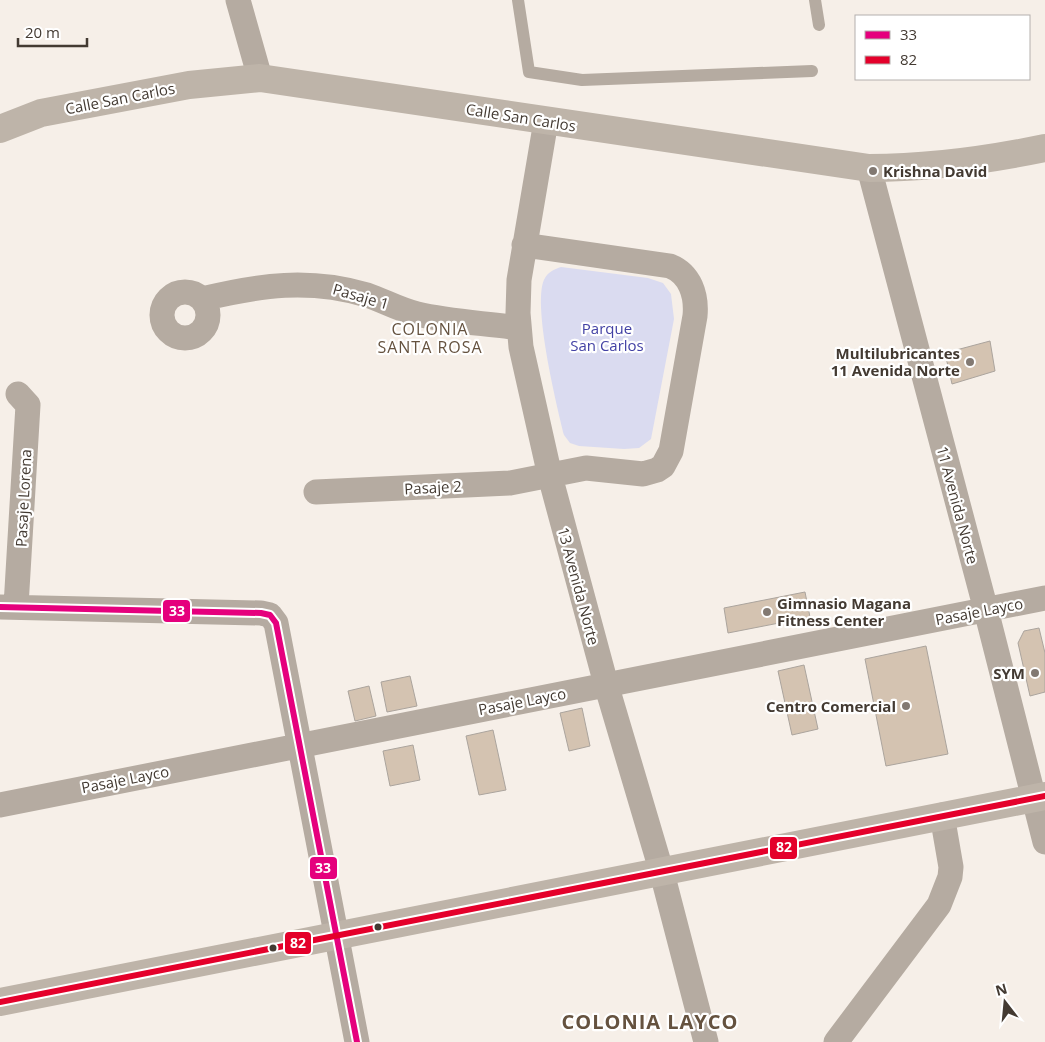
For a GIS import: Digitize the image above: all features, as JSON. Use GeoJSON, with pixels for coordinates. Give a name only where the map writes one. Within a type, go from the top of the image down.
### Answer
{"type":"FeatureCollection","features":[{"type":"Feature","properties":{"kind":"street"},"geometry":{"type":"LineString","coordinates":[[238,0],[260,78]]}},
{"type":"Feature","properties":{"kind":"street","name":"Calle San Carlos"},"geometry":{"type":"LineString","coordinates":[[0,129],[41,113],[181,87],[260,78],[869,168],[916,168],[1004,157],[1045,148]]}},
{"type":"Feature","properties":{"kind":"street","name":"13 Avenida Norte"},"geometry":{"type":"LineString","coordinates":[[546,121],[524,244],[518,297],[519,328],[531,396],[550,476],[606,684],[662,873],[706,1042]]}},
{"type":"Feature","properties":{"kind":"street","name":"11 Avenida Norte"},"geometry":{"type":"LineString","coordinates":[[869,168],[986,610],[1040,798],[1045,842]]}},
{"type":"Feature","properties":{"kind":"street","name":"Pasaje 2"},"geometry":{"type":"LineString","coordinates":[[316,492],[510,483],[592,468],[643,474],[663,466],[671,451],[695,316],[695,302],[691,286],[684,275],[670,266],[524,244]]}},
{"type":"Feature","properties":{"kind":"street","name":"Pasaje 1"},"geometry":{"type":"LineString","coordinates":[[202,299],[256,286],[318,285],[368,296],[430,317],[519,328]]}},
{"type":"Feature","properties":{"kind":"street","name":"Pasaje Lorena"},"geometry":{"type":"LineString","coordinates":[[8,606],[28,405],[18,394]]}},
{"type":"Feature","properties":{"kind":"street","name":"Pasaje Layco"},"geometry":{"type":"LineString","coordinates":[[0,805],[300,744],[1045,598]]}},
{"type":"Feature","properties":{"kind":"street"},"geometry":{"type":"LineString","coordinates":[[8,606],[261,613],[270,616],[276,623],[357,1042]]}},
{"type":"Feature","properties":{"kind":"street"},"geometry":{"type":"LineString","coordinates":[[0,1002],[1040,798]]}},
{"type":"Feature","properties":{"kind":"street"},"geometry":{"type":"LineString","coordinates":[[836,1042],[939,905],[951,867],[942,816]]}},
{"type":"Feature","properties":{"kind":"lane"},"geometry":{"type":"LineString","coordinates":[[518,0],[530,72],[582,80],[812,71]]}},
{"type":"Feature","properties":{"kind":"lane"},"geometry":{"type":"LineString","coordinates":[[816,0],[819,25]]}},
{"type":"Feature","properties":{"kind":"green space","name":"Parque San Carlos"},"geometry":{"type":"Polygon","coordinates":[[[561,267],[648,278],[663,283],[671,294],[674,319],[651,439],[639,448],[579,446],[570,443],[564,435],[547,354],[541,308],[545,278],[550,272],[561,267]]]}},
{"type":"Feature","properties":{"kind":"building","name":"Multilubricantes 11 Avenida Norte"},"geometry":{"type":"Polygon","coordinates":[[[990,341],[995,371],[952,384],[945,353],[990,341]]]}},
{"type":"Feature","properties":{"kind":"building","name":"Gimnasio Magana Fitness Center"},"geometry":{"type":"Polygon","coordinates":[[[805,592],[810,617],[728,633],[724,608],[805,592]]]}},
{"type":"Feature","properties":{"kind":"building","name":"SYM"},"geometry":{"type":"Polygon","coordinates":[[[1039,628],[1045,653],[1045,692],[1030,696],[1018,643],[1024,631],[1039,628]]]}},
{"type":"Feature","properties":{"kind":"building","name":"Centro Comercial"},"geometry":{"type":"Polygon","coordinates":[[[926,646],[948,754],[886,766],[865,659],[926,646]]]}},
{"type":"Feature","properties":{"kind":"building"},"geometry":{"type":"Polygon","coordinates":[[[804,665],[818,729],[792,735],[778,671],[804,665]]]}},
{"type":"Feature","properties":{"kind":"building"},"geometry":{"type":"Polygon","coordinates":[[[410,676],[417,706],[387,712],[381,682],[410,676]]]}},
{"type":"Feature","properties":{"kind":"building"},"geometry":{"type":"Polygon","coordinates":[[[369,686],[376,716],[355,721],[348,691],[369,686]]]}},
{"type":"Feature","properties":{"kind":"building"},"geometry":{"type":"Polygon","coordinates":[[[582,708],[590,746],[569,751],[560,713],[582,708]]]}},
{"type":"Feature","properties":{"kind":"building"},"geometry":{"type":"Polygon","coordinates":[[[493,730],[506,790],[479,795],[466,736],[493,730]]]}},
{"type":"Feature","properties":{"kind":"building"},"geometry":{"type":"Polygon","coordinates":[[[413,745],[420,780],[390,786],[383,751],[413,745]]]}},
{"type":"Feature","properties":{"kind":"transit line","name":"33"},"geometry":{"type":"LineString","coordinates":[[0,607],[261,613],[270,615],[276,623],[357,1042]]}},
{"type":"Feature","properties":{"kind":"transit line","name":"82"},"geometry":{"type":"LineString","coordinates":[[0,1002],[1045,796]]}},
{"type":"Feature","properties":{"kind":"place","name":"Krishna David"},"geometry":{"type":"Point","coordinates":[873,171]}},
{"type":"Feature","properties":{"kind":"place","name":"Multilubricantes 11 Avenida Norte"},"geometry":{"type":"Point","coordinates":[970,362]}},
{"type":"Feature","properties":{"kind":"place","name":"Gimnasio Magana Fitness Center"},"geometry":{"type":"Point","coordinates":[767,612]}},
{"type":"Feature","properties":{"kind":"place","name":"SYM"},"geometry":{"type":"Point","coordinates":[1035,673]}},
{"type":"Feature","properties":{"kind":"place","name":"Centro Comercial"},"geometry":{"type":"Point","coordinates":[906,706]}},
{"type":"Feature","properties":{"kind":"district","name":"COLONIA SANTA ROSA"},"geometry":{"type":"Point","coordinates":[430,338]}},
{"type":"Feature","properties":{"kind":"district","name":"COLONIA LAYCO"},"geometry":{"type":"Point","coordinates":[650,1021]}}]}
